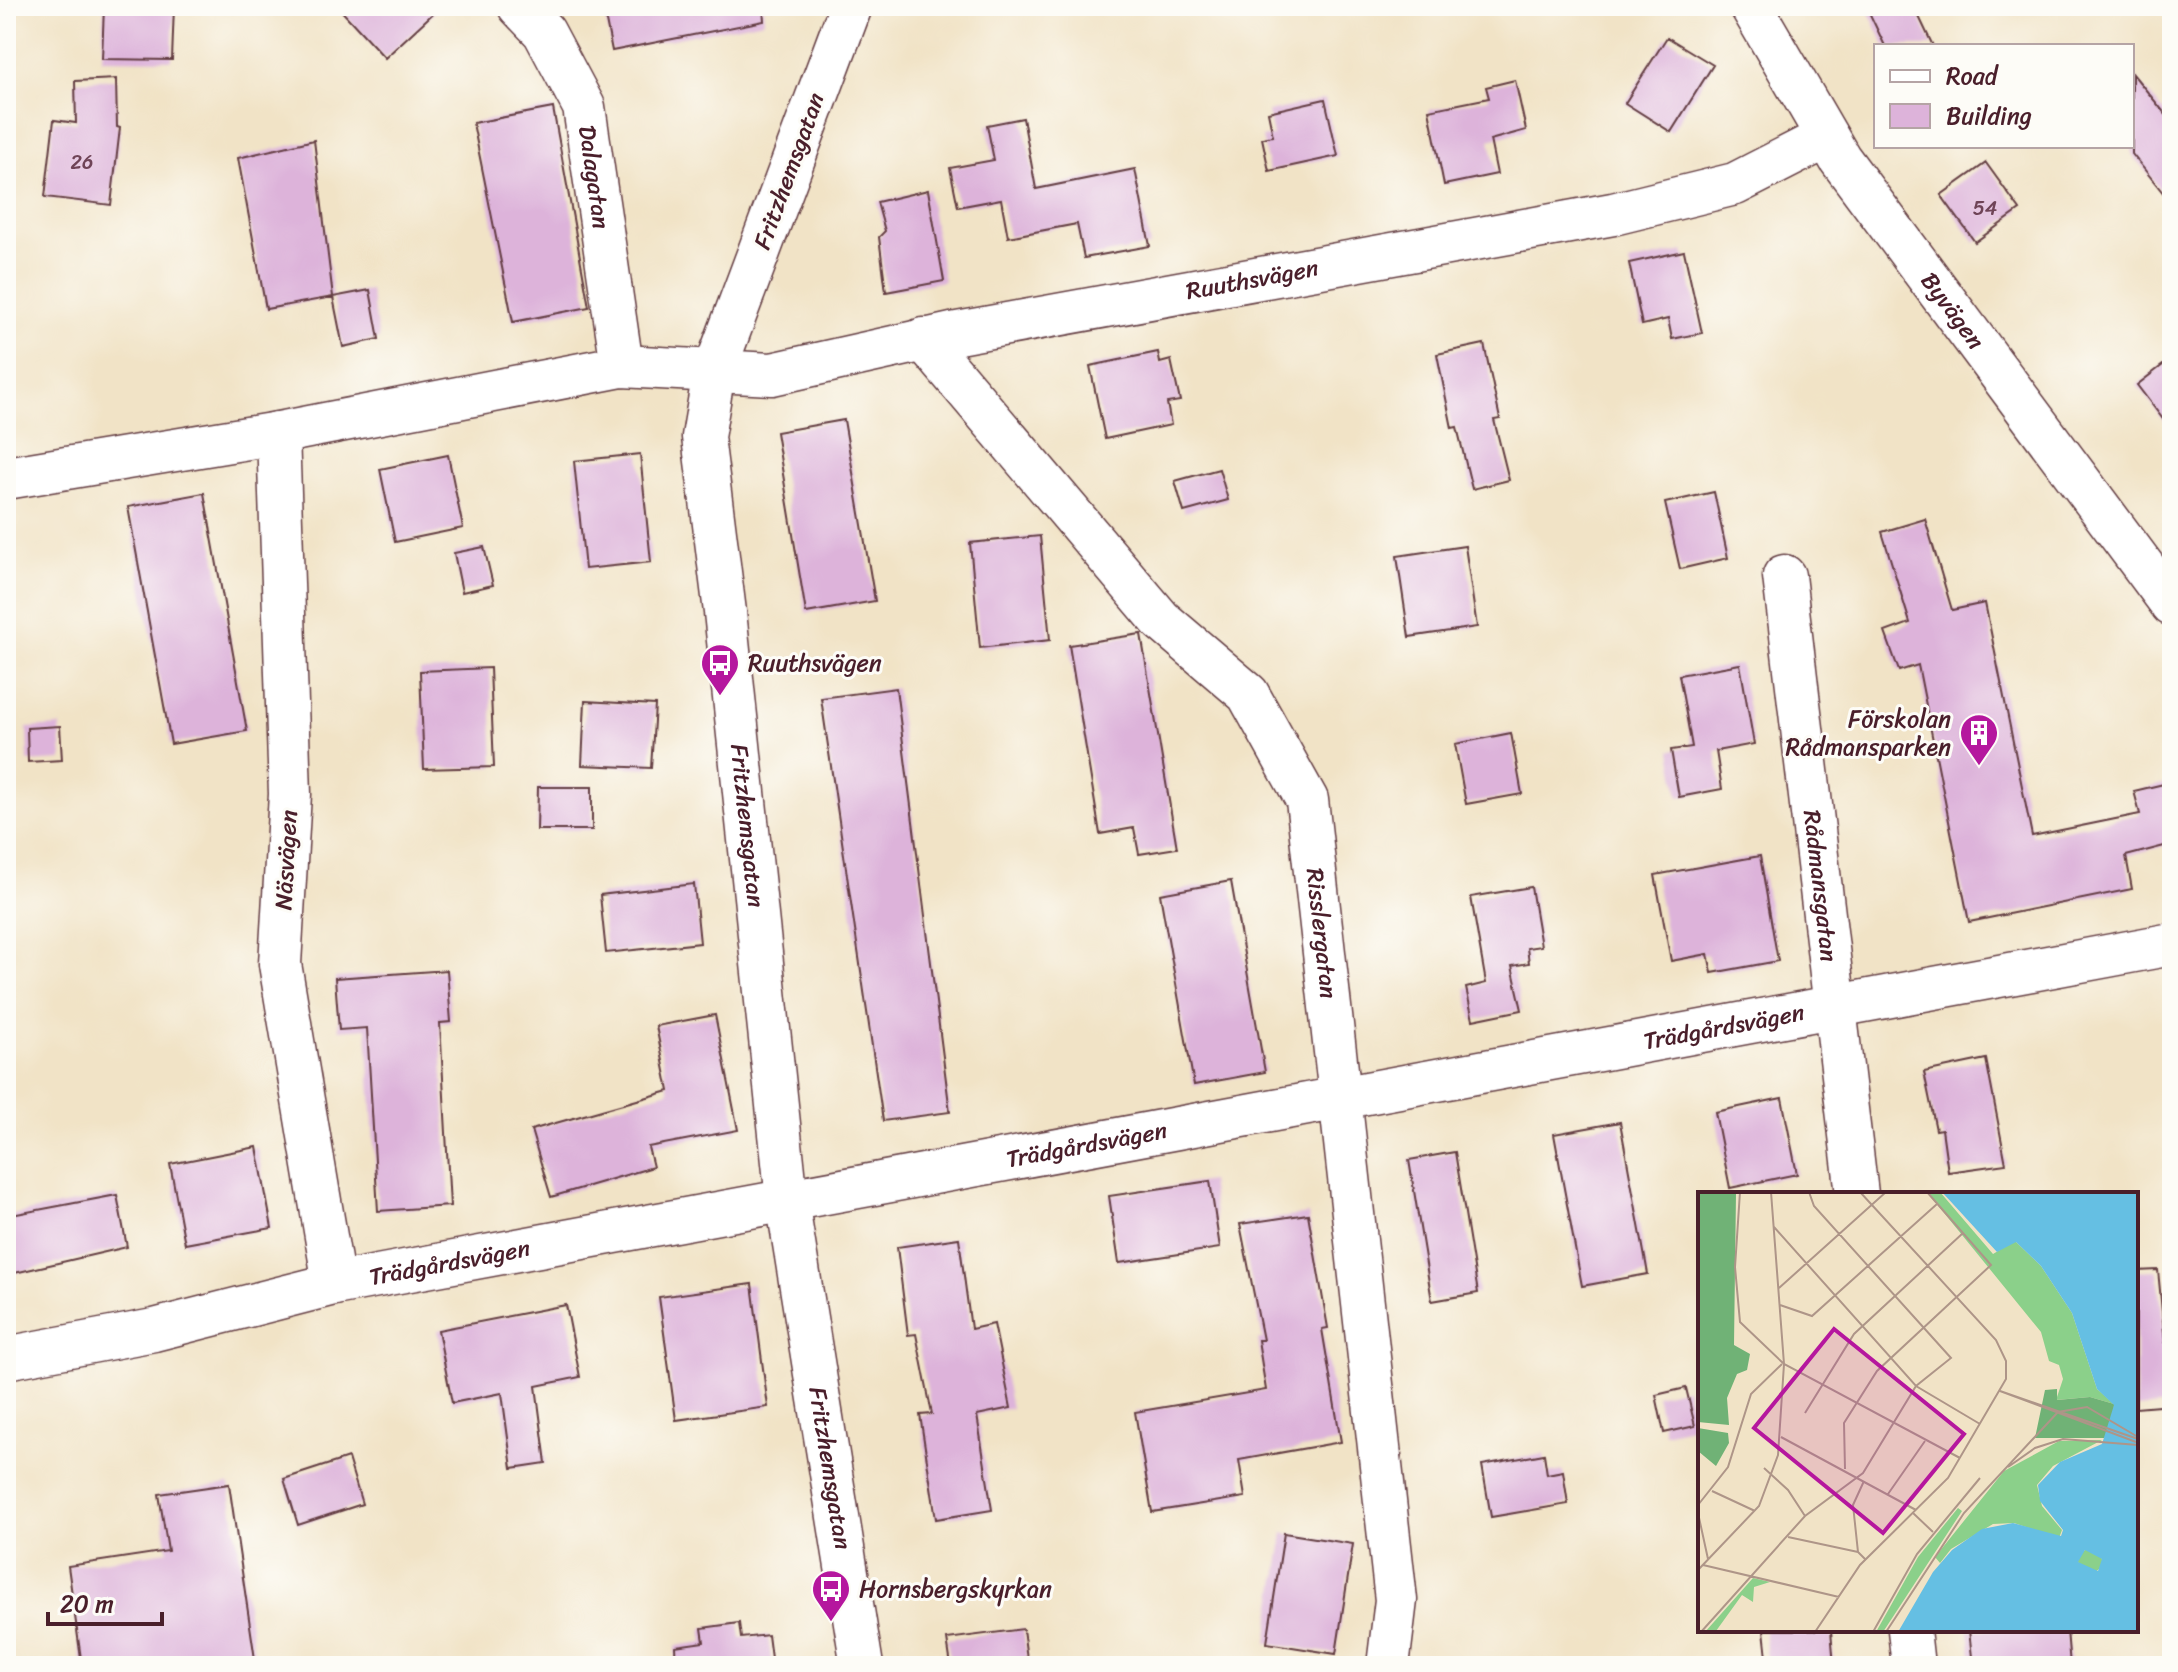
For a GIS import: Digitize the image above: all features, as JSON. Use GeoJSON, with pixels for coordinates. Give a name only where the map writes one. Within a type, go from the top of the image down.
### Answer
{"type":"FeatureCollection","features":[{"type":"Feature","properties":{"kind":"street","name":"Dalagatan"},"geometry":{"type":"LineString","coordinates":[[519,6],[544,32],[584,107],[622,366]]}},
{"type":"Feature","properties":{"kind":"street","name":"Fritzhemsgatan"},"geometry":{"type":"LineString","coordinates":[[851,6],[714,372],[703,437],[725,612],[787,1200],[862,1666]]}},
{"type":"Feature","properties":{"kind":"street","name":"Byvägen"},"geometry":{"type":"LineString","coordinates":[[1751,6],[1825,138],[1963,330],[2172,605]]}},
{"type":"Feature","properties":{"kind":"street","name":"Ruuthsvägen"},"geometry":{"type":"LineString","coordinates":[[6,478],[278,433],[622,366],[772,374],[923,339],[1613,214],[1735,184],[1825,138]]}},
{"type":"Feature","properties":{"kind":"street","name":"Risslergatan"},"geometry":{"type":"LineString","coordinates":[[923,339],[1161,620],[1248,694],[1307,800],[1343,1097],[1396,1600],[1388,1666]]}},
{"type":"Feature","properties":{"kind":"street","name":"Näsvägen"},"geometry":{"type":"LineString","coordinates":[[278,433],[290,794],[280,964],[334,1284]]}},
{"type":"Feature","properties":{"kind":"street","name":"Rådmansgatan"},"geometry":{"type":"LineString","coordinates":[[1784,576],[1857,1192]]}},
{"type":"Feature","properties":{"kind":"street","name":"Trädgårdsvägen"},"geometry":{"type":"LineString","coordinates":[[6,1358],[154,1330],[334,1284],[2172,944]]}},
{"type":"Feature","properties":{"kind":"street"},"geometry":{"type":"LineString","coordinates":[[1909,1632],[1913,1666]]}},
{"type":"Feature","properties":{"kind":"building"},"geometry":{"type":"Polygon","coordinates":[[[104,6],[174,6],[172,60],[102,59],[104,6]]]}},
{"type":"Feature","properties":{"kind":"building"},"geometry":{"type":"Polygon","coordinates":[[[337,6],[441,6],[385,58],[337,6]]]}},
{"type":"Feature","properties":{"kind":"building"},"geometry":{"type":"Polygon","coordinates":[[[603,6],[763,6],[764,21],[612,51],[603,6]]]}},
{"type":"Feature","properties":{"kind":"building"},"geometry":{"type":"Polygon","coordinates":[[[1866,6],[1914,6],[1932,44],[1884,44],[1866,6]]]}},
{"type":"Feature","properties":{"kind":"building"},"geometry":{"type":"Polygon","coordinates":[[[1667,37],[1713,65],[1671,132],[1625,103],[1667,37]]]}},
{"type":"Feature","properties":{"kind":"building"},"geometry":{"type":"Polygon","coordinates":[[[2134,75],[2172,122],[2172,204],[2132,154],[2134,75]]]}},
{"type":"Feature","properties":{"kind":"building"},"geometry":{"type":"Polygon","coordinates":[[[116,79],[117,127],[120,128],[111,205],[45,197],[54,120],[76,123],[75,81],[116,79]]]}},
{"type":"Feature","properties":{"kind":"building"},"geometry":{"type":"Polygon","coordinates":[[[1515,80],[1526,130],[1490,140],[1497,174],[1444,185],[1429,110],[1489,98],[1486,87],[1515,80]]]}},
{"type":"Feature","properties":{"kind":"building"},"geometry":{"type":"Polygon","coordinates":[[[1325,99],[1338,156],[1269,171],[1262,138],[1273,136],[1268,112],[1325,99]]]}},
{"type":"Feature","properties":{"kind":"building"},"geometry":{"type":"Polygon","coordinates":[[[553,108],[589,307],[513,322],[473,123],[553,108]]]}},
{"type":"Feature","properties":{"kind":"building"},"geometry":{"type":"Polygon","coordinates":[[[1023,118],[1036,189],[1135,169],[1150,246],[1084,258],[1077,224],[1008,237],[1001,199],[958,207],[950,168],[994,160],[987,125],[1023,118]]]}},
{"type":"Feature","properties":{"kind":"building"},"geometry":{"type":"Polygon","coordinates":[[[314,140],[333,297],[266,309],[238,158],[314,140]]]}},
{"type":"Feature","properties":{"kind":"building"},"geometry":{"type":"Polygon","coordinates":[[[1986,163],[2020,210],[1975,242],[1941,195],[1986,163]]]}},
{"type":"Feature","properties":{"kind":"building"},"geometry":{"type":"Polygon","coordinates":[[[928,190],[944,281],[886,292],[879,237],[885,231],[877,202],[928,190]]]}},
{"type":"Feature","properties":{"kind":"building"},"geometry":{"type":"Polygon","coordinates":[[[1684,251],[1702,333],[1672,339],[1668,319],[1642,325],[1629,263],[1684,251]]]}},
{"type":"Feature","properties":{"kind":"building"},"geometry":{"type":"Polygon","coordinates":[[[370,290],[379,339],[343,347],[333,297],[370,290]]]}},
{"type":"Feature","properties":{"kind":"building"},"geometry":{"type":"Polygon","coordinates":[[[1484,344],[1500,419],[1494,420],[1509,480],[1472,489],[1457,427],[1452,428],[1437,354],[1484,344]]]}},
{"type":"Feature","properties":{"kind":"building"},"geometry":{"type":"Polygon","coordinates":[[[1158,352],[1160,363],[1171,360],[1180,401],[1167,403],[1171,425],[1105,439],[1090,366],[1158,352]]]}},
{"type":"Feature","properties":{"kind":"building"},"geometry":{"type":"Polygon","coordinates":[[[2172,358],[2172,431],[2137,385],[2172,358]]]}},
{"type":"Feature","properties":{"kind":"building"},"geometry":{"type":"Polygon","coordinates":[[[844,420],[875,601],[806,613],[776,432],[844,420]]]}},
{"type":"Feature","properties":{"kind":"building"},"geometry":{"type":"Polygon","coordinates":[[[640,454],[651,562],[585,569],[574,461],[640,454]]]}},
{"type":"Feature","properties":{"kind":"building"},"geometry":{"type":"Polygon","coordinates":[[[448,455],[463,528],[395,542],[380,469],[448,455]]]}},
{"type":"Feature","properties":{"kind":"building"},"geometry":{"type":"Polygon","coordinates":[[[1219,469],[1228,500],[1184,512],[1175,481],[1219,469]]]}},
{"type":"Feature","properties":{"kind":"building"},"geometry":{"type":"Polygon","coordinates":[[[1714,492],[1728,558],[1680,569],[1665,503],[1714,492]]]}},
{"type":"Feature","properties":{"kind":"building"},"geometry":{"type":"Polygon","coordinates":[[[204,493],[247,731],[171,744],[128,507],[204,493]]]}},
{"type":"Feature","properties":{"kind":"building"},"geometry":{"type":"Polygon","coordinates":[[[1925,519],[1952,610],[1985,603],[2032,836],[2140,814],[2134,791],[2172,782],[2172,844],[2126,856],[2132,889],[1969,922],[1918,665],[1899,671],[1885,632],[1910,623],[1882,532],[1925,519]]]}},
{"type":"Feature","properties":{"kind":"building"},"geometry":{"type":"Polygon","coordinates":[[[1040,536],[1050,640],[980,648],[970,543],[1040,536]]]}},
{"type":"Feature","properties":{"kind":"building"},"geometry":{"type":"Polygon","coordinates":[[[1465,546],[1477,627],[1409,637],[1397,556],[1465,546]]]}},
{"type":"Feature","properties":{"kind":"building"},"geometry":{"type":"Polygon","coordinates":[[[484,547],[493,585],[462,592],[454,553],[484,547]]]}},
{"type":"Feature","properties":{"kind":"building"},"geometry":{"type":"Polygon","coordinates":[[[1141,634],[1177,848],[1139,854],[1134,828],[1100,834],[1069,645],[1141,634]]]}},
{"type":"Feature","properties":{"kind":"building"},"geometry":{"type":"Polygon","coordinates":[[[1740,664],[1754,744],[1716,751],[1722,789],[1679,797],[1671,750],[1692,747],[1679,675],[1740,664]]]}},
{"type":"Feature","properties":{"kind":"building"},"geometry":{"type":"Polygon","coordinates":[[[490,668],[494,767],[424,769],[420,671],[490,668]]]}},
{"type":"Feature","properties":{"kind":"building"},"geometry":{"type":"Polygon","coordinates":[[[896,688],[950,1112],[883,1121],[821,698],[896,688]]]}},
{"type":"Feature","properties":{"kind":"building"},"geometry":{"type":"Polygon","coordinates":[[[585,701],[655,705],[651,768],[582,765],[585,701]]]}},
{"type":"Feature","properties":{"kind":"building"},"geometry":{"type":"Polygon","coordinates":[[[60,726],[62,760],[28,762],[27,728],[60,726]]]}},
{"type":"Feature","properties":{"kind":"building"},"geometry":{"type":"Polygon","coordinates":[[[1511,733],[1522,794],[1466,804],[1455,744],[1511,733]]]}},
{"type":"Feature","properties":{"kind":"building"},"geometry":{"type":"Polygon","coordinates":[[[538,787],[592,787],[592,830],[537,830],[538,787]]]}},
{"type":"Feature","properties":{"kind":"building"},"geometry":{"type":"Polygon","coordinates":[[[1760,856],[1778,961],[1712,973],[1708,954],[1671,961],[1655,875],[1760,856]]]}},
{"type":"Feature","properties":{"kind":"building"},"geometry":{"type":"Polygon","coordinates":[[[1231,881],[1265,1072],[1194,1085],[1160,894],[1231,881]]]}},
{"type":"Feature","properties":{"kind":"building"},"geometry":{"type":"Polygon","coordinates":[[[694,884],[700,943],[606,953],[600,895],[694,884]]]}},
{"type":"Feature","properties":{"kind":"building"},"geometry":{"type":"Polygon","coordinates":[[[1531,887],[1541,946],[1527,948],[1529,963],[1512,966],[1522,1010],[1473,1020],[1466,988],[1486,983],[1471,897],[1531,887]]]}},
{"type":"Feature","properties":{"kind":"building"},"geometry":{"type":"Polygon","coordinates":[[[447,970],[451,1022],[440,1023],[450,1206],[378,1211],[367,1028],[339,1030],[335,978],[447,970]]]}},
{"type":"Feature","properties":{"kind":"building"},"geometry":{"type":"Polygon","coordinates":[[[715,1015],[738,1130],[648,1147],[653,1167],[551,1197],[531,1130],[669,1091],[656,1026],[715,1015]]]}},
{"type":"Feature","properties":{"kind":"building"},"geometry":{"type":"Polygon","coordinates":[[[1986,1059],[2006,1164],[1948,1172],[1942,1129],[1936,1130],[1924,1072],[1986,1059]]]}},
{"type":"Feature","properties":{"kind":"building"},"geometry":{"type":"Polygon","coordinates":[[[1782,1098],[1797,1174],[1730,1188],[1715,1112],[1782,1098]]]}},
{"type":"Feature","properties":{"kind":"building"},"geometry":{"type":"Polygon","coordinates":[[[1620,1122],[1648,1274],[1582,1286],[1554,1134],[1620,1122]]]}},
{"type":"Feature","properties":{"kind":"building"},"geometry":{"type":"Polygon","coordinates":[[[257,1147],[272,1228],[185,1244],[170,1164],[257,1147]]]}},
{"type":"Feature","properties":{"kind":"building"},"geometry":{"type":"Polygon","coordinates":[[[1455,1152],[1478,1293],[1432,1301],[1409,1160],[1455,1152]]]}},
{"type":"Feature","properties":{"kind":"building"},"geometry":{"type":"Polygon","coordinates":[[[1210,1181],[1220,1248],[1119,1263],[1109,1196],[1210,1181]]]}},
{"type":"Feature","properties":{"kind":"building"},"geometry":{"type":"Polygon","coordinates":[[[117,1195],[127,1247],[6,1275],[6,1216],[117,1195]]]}},
{"type":"Feature","properties":{"kind":"building"},"geometry":{"type":"Polygon","coordinates":[[[1308,1214],[1328,1328],[1322,1329],[1341,1442],[1239,1460],[1245,1497],[1152,1512],[1135,1412],[1266,1390],[1258,1340],[1263,1340],[1240,1224],[1308,1214]]]}},
{"type":"Feature","properties":{"kind":"building"},"geometry":{"type":"Polygon","coordinates":[[[959,1238],[971,1329],[994,1324],[1011,1408],[977,1415],[992,1510],[936,1519],[920,1415],[932,1414],[916,1334],[908,1335],[897,1247],[959,1238]]]}},
{"type":"Feature","properties":{"kind":"building"},"geometry":{"type":"Polygon","coordinates":[[[2158,1270],[2171,1405],[2138,1408],[2138,1271],[2158,1270]]]}},
{"type":"Feature","properties":{"kind":"building"},"geometry":{"type":"Polygon","coordinates":[[[752,1284],[768,1407],[676,1420],[659,1297],[752,1284]]]}},
{"type":"Feature","properties":{"kind":"building"},"geometry":{"type":"Polygon","coordinates":[[[566,1305],[580,1377],[536,1386],[546,1463],[512,1468],[502,1393],[452,1403],[438,1330],[566,1305]]]}},
{"type":"Feature","properties":{"kind":"building"},"geometry":{"type":"Polygon","coordinates":[[[1686,1388],[1695,1426],[1664,1433],[1656,1395],[1686,1388]]]}},
{"type":"Feature","properties":{"kind":"building"},"geometry":{"type":"Polygon","coordinates":[[[1544,1454],[1547,1474],[1563,1471],[1568,1504],[1491,1517],[1482,1465],[1544,1454]]]}},
{"type":"Feature","properties":{"kind":"building"},"geometry":{"type":"Polygon","coordinates":[[[348,1458],[362,1504],[298,1525],[284,1479],[348,1458]]]}},
{"type":"Feature","properties":{"kind":"building"},"geometry":{"type":"Polygon","coordinates":[[[229,1484],[256,1666],[82,1666],[68,1566],[168,1551],[159,1494],[229,1484]]]}},
{"type":"Feature","properties":{"kind":"building"},"geometry":{"type":"Polygon","coordinates":[[[1284,1533],[1353,1544],[1336,1654],[1267,1643],[1284,1533]]]}},
{"type":"Feature","properties":{"kind":"building"},"geometry":{"type":"Polygon","coordinates":[[[739,1623],[741,1638],[768,1635],[772,1666],[676,1666],[675,1646],[704,1642],[702,1628],[739,1623]]]}},
{"type":"Feature","properties":{"kind":"building"},"geometry":{"type":"Polygon","coordinates":[[[1023,1629],[1028,1666],[951,1666],[947,1639],[1023,1629]]]}},
{"type":"Feature","properties":{"kind":"building"},"geometry":{"type":"Polygon","coordinates":[[[1764,1632],[1831,1632],[1834,1666],[1768,1666],[1764,1632]]]}},
{"type":"Feature","properties":{"kind":"building"},"geometry":{"type":"Polygon","coordinates":[[[1969,1632],[2067,1632],[2070,1666],[1973,1666],[1969,1632]]]}},
{"type":"Feature","properties":{"kind":"place","name":"Ruuthsvägen"},"geometry":{"type":"Point","coordinates":[720,697]}},
{"type":"Feature","properties":{"kind":"place","name":"Förskolan Rådmansparken"},"geometry":{"type":"Point","coordinates":[1979,767]}},
{"type":"Feature","properties":{"kind":"place","name":"Hornsbergskyrkan"},"geometry":{"type":"Point","coordinates":[831,1623]}}]}
